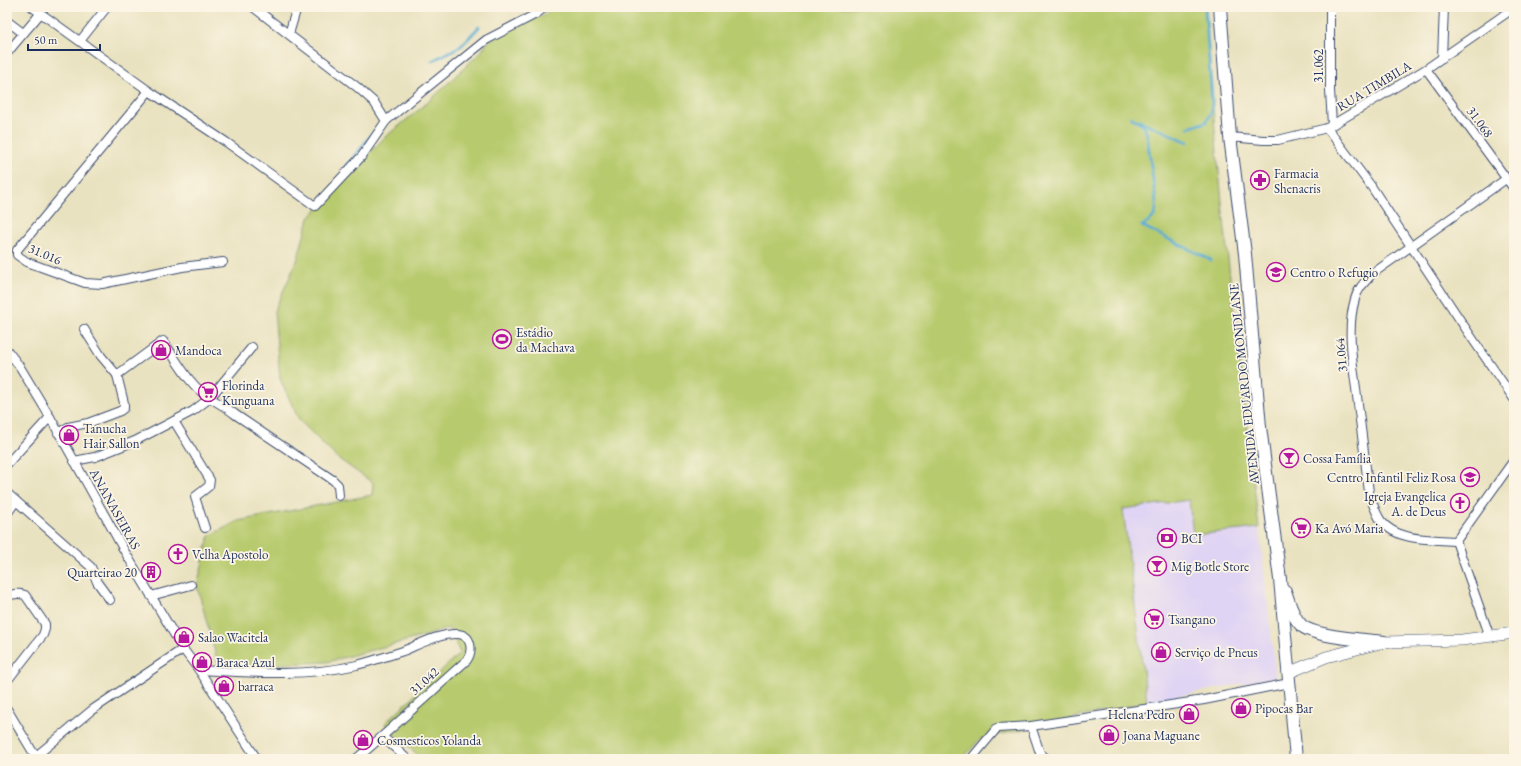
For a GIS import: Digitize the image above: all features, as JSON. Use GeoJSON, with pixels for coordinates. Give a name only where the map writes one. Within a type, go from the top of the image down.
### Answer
{"type":"FeatureCollection","features":[{"type":"Feature","properties":{"kind":"main road","name":"AVENIDA EDUARDO MONDLANE"},"geometry":{"type":"LineString","coordinates":[[1220,7],[1230,137],[1245,254],[1260,428],[1280,579],[1296,759]]}},
{"type":"Feature","properties":{"kind":"main road"},"geometry":{"type":"LineString","coordinates":[[1280,579],[1292,611],[1298,621],[1308,630],[1330,636],[1384,642]]}},
{"type":"Feature","properties":{"kind":"street"},"geometry":{"type":"LineString","coordinates":[[32,7],[149,91],[226,142],[315,206],[362,156],[386,122],[486,40],[536,14],[545,7]]}},
{"type":"Feature","properties":{"kind":"street"},"geometry":{"type":"LineString","coordinates":[[80,41],[107,7]]}},
{"type":"Feature","properties":{"kind":"street"},"geometry":{"type":"LineString","coordinates":[[253,7],[374,102],[386,122]]}},
{"type":"Feature","properties":{"kind":"street"},"geometry":{"type":"LineString","coordinates":[[289,34],[297,7]]}},
{"type":"Feature","properties":{"kind":"street","name":"31.062"},"geometry":{"type":"LineString","coordinates":[[1329,126],[1330,7]]}},
{"type":"Feature","properties":{"kind":"street"},"geometry":{"type":"LineString","coordinates":[[1442,58],[1444,7]]}},
{"type":"Feature","properties":{"kind":"street","name":"RUA TIMBILA"},"geometry":{"type":"LineString","coordinates":[[1230,137],[1278,140],[1329,126],[1426,69],[1514,8]]}},
{"type":"Feature","properties":{"kind":"street"},"geometry":{"type":"LineString","coordinates":[[7,53],[40,14]]}},
{"type":"Feature","properties":{"kind":"street"},"geometry":{"type":"LineString","coordinates":[[7,21],[23,33]]}},
{"type":"Feature","properties":{"kind":"street","name":"31.068"},"geometry":{"type":"LineString","coordinates":[[1426,69],[1514,189]]}},
{"type":"Feature","properties":{"kind":"street","name":"31.016"},"geometry":{"type":"LineString","coordinates":[[149,91],[17,250],[17,255],[27,262],[85,283],[102,284],[174,268],[223,262]]}},
{"type":"Feature","properties":{"kind":"street"},"geometry":{"type":"LineString","coordinates":[[1329,126],[1514,399]]}},
{"type":"Feature","properties":{"kind":"street","name":"31.064"},"geometry":{"type":"LineString","coordinates":[[1456,541],[1404,536],[1392,530],[1382,522],[1374,508],[1369,492],[1353,365],[1351,330],[1352,315],[1355,298],[1360,287],[1372,274],[1506,179]]}},
{"type":"Feature","properties":{"kind":"street"},"geometry":{"type":"LineString","coordinates":[[58,433],[68,427],[88,423],[120,411],[124,408],[122,392],[117,375],[101,356],[84,328]]}},
{"type":"Feature","properties":{"kind":"street"},"geometry":{"type":"LineString","coordinates":[[117,375],[163,341],[194,385],[210,398],[223,405],[333,480],[338,484],[339,496]]}},
{"type":"Feature","properties":{"kind":"street"},"geometry":{"type":"LineString","coordinates":[[74,461],[95,457],[129,443],[193,411],[210,398],[252,347]]}},
{"type":"Feature","properties":{"kind":"street","name":"ANANASEIRAS"},"geometry":{"type":"LineString","coordinates":[[7,350],[20,367],[50,417],[124,552],[183,649],[199,670],[257,759]]}},
{"type":"Feature","properties":{"kind":"street"},"geometry":{"type":"LineString","coordinates":[[7,464],[50,417]]}},
{"type":"Feature","properties":{"kind":"street"},"geometry":{"type":"LineString","coordinates":[[174,421],[210,480],[209,486],[195,497],[205,528]]}},
{"type":"Feature","properties":{"kind":"street"},"geometry":{"type":"LineString","coordinates":[[1490,636],[1456,541],[1514,460]]}},
{"type":"Feature","properties":{"kind":"street"},"geometry":{"type":"LineString","coordinates":[[7,493],[91,567],[97,582],[110,600]]}},
{"type":"Feature","properties":{"kind":"street"},"geometry":{"type":"LineString","coordinates":[[7,514],[16,500]]}},
{"type":"Feature","properties":{"kind":"street"},"geometry":{"type":"LineString","coordinates":[[151,596],[191,585]]}},
{"type":"Feature","properties":{"kind":"street"},"geometry":{"type":"LineString","coordinates":[[7,597],[20,593],[25,595],[45,624],[43,635],[7,681]]}},
{"type":"Feature","properties":{"kind":"street"},"geometry":{"type":"LineString","coordinates":[[971,759],[997,728],[1031,726],[1204,700],[1289,678],[1326,657],[1384,642],[1456,640],[1514,633]]}},
{"type":"Feature","properties":{"kind":"street","name":"31.042"},"geometry":{"type":"LineString","coordinates":[[199,670],[266,674],[289,674],[328,670],[356,665],[398,653],[440,636],[458,634],[464,636],[468,640],[471,647],[467,660],[415,705],[383,737],[356,759]]}},
{"type":"Feature","properties":{"kind":"street"},"geometry":{"type":"LineString","coordinates":[[7,709],[37,758],[92,710],[183,649]]}},
{"type":"Feature","properties":{"kind":"street"},"geometry":{"type":"LineString","coordinates":[[1031,726],[1038,756],[1047,759]]}},
{"type":"Feature","properties":{"kind":"street"},"geometry":{"type":"LineString","coordinates":[[383,737],[407,759]]}},
{"type":"Feature","properties":{"kind":"shaded area"},"geometry":{"type":"Polygon","coordinates":[[[1189,500],[1193,535],[1259,528],[1276,677],[1147,702],[1123,509],[1189,500]]]}},
{"type":"Feature","properties":{"kind":"green space"},"geometry":{"type":"Polygon","coordinates":[[[555,7],[1205,7],[1222,203],[1259,528],[1193,535],[1189,500],[1123,509],[1147,702],[980,739],[962,759],[422,759],[390,730],[385,723],[460,653],[449,628],[327,662],[219,667],[197,586],[209,536],[238,521],[372,495],[373,483],[336,457],[299,420],[280,379],[274,311],[297,261],[309,218],[384,138],[427,103],[481,52],[488,41],[549,12],[555,7]]]}},
{"type":"Feature","properties":{"kind":"waterway"},"geometry":{"type":"LineString","coordinates":[[1188,128],[1206,122],[1211,114],[1212,101],[1205,7]]}},
{"type":"Feature","properties":{"kind":"waterway"},"geometry":{"type":"LineString","coordinates":[[432,61],[461,46],[479,27]]}},
{"type":"Feature","properties":{"kind":"waterway"},"geometry":{"type":"LineString","coordinates":[[1131,117],[1144,126],[1147,135],[1156,203],[1154,217],[1142,226]]}},
{"type":"Feature","properties":{"kind":"waterway"},"geometry":{"type":"LineString","coordinates":[[1138,120],[1188,142]]}},
{"type":"Feature","properties":{"kind":"waterway"},"geometry":{"type":"LineString","coordinates":[[346,167],[374,132]]}},
{"type":"Feature","properties":{"kind":"waterway"},"geometry":{"type":"LineString","coordinates":[[1142,226],[1211,260]]}},
{"type":"Feature","properties":{"kind":"place","name":"Farmacia Shenacris"},"geometry":{"type":"Point","coordinates":[1260,180]}},
{"type":"Feature","properties":{"kind":"place","name":"Centro o Refugio"},"geometry":{"type":"Point","coordinates":[1276,272]}},
{"type":"Feature","properties":{"kind":"place","name":"Estádio da Machava"},"geometry":{"type":"Point","coordinates":[502,339]}},
{"type":"Feature","properties":{"kind":"place","name":"Mandoca"},"geometry":{"type":"Point","coordinates":[161,350]}},
{"type":"Feature","properties":{"kind":"place","name":"Florinda Kunguana"},"geometry":{"type":"Point","coordinates":[208,392]}},
{"type":"Feature","properties":{"kind":"place","name":"Tanucha Hair Sallon"},"geometry":{"type":"Point","coordinates":[69,435]}},
{"type":"Feature","properties":{"kind":"place","name":"Cossa Família"},"geometry":{"type":"Point","coordinates":[1289,458]}},
{"type":"Feature","properties":{"kind":"place","name":"Centro Infantil Feliz Rosa"},"geometry":{"type":"Point","coordinates":[1470,477]}},
{"type":"Feature","properties":{"kind":"place","name":"Igreja Evangelica A. de Deus"},"geometry":{"type":"Point","coordinates":[1460,503]}},
{"type":"Feature","properties":{"kind":"place","name":"Ka Avó Maria"},"geometry":{"type":"Point","coordinates":[1301,528]}},
{"type":"Feature","properties":{"kind":"place","name":"BCI"},"geometry":{"type":"Point","coordinates":[1167,538]}},
{"type":"Feature","properties":{"kind":"place","name":"Velha Apostolo"},"geometry":{"type":"Point","coordinates":[178,554]}},
{"type":"Feature","properties":{"kind":"place","name":"Mig Botle Store"},"geometry":{"type":"Point","coordinates":[1157,566]}},
{"type":"Feature","properties":{"kind":"place","name":"Quarteirao 20"},"geometry":{"type":"Point","coordinates":[151,572]}},
{"type":"Feature","properties":{"kind":"place","name":"Tsangano"},"geometry":{"type":"Point","coordinates":[1154,619]}},
{"type":"Feature","properties":{"kind":"place","name":"Salao Wacitela"},"geometry":{"type":"Point","coordinates":[184,637]}},
{"type":"Feature","properties":{"kind":"place","name":"Serviço de Pneus"},"geometry":{"type":"Point","coordinates":[1161,652]}},
{"type":"Feature","properties":{"kind":"place","name":"Baraca Azul"},"geometry":{"type":"Point","coordinates":[202,662]}},
{"type":"Feature","properties":{"kind":"place","name":"barraca"},"geometry":{"type":"Point","coordinates":[224,686]}},
{"type":"Feature","properties":{"kind":"place","name":"Pipocas Bar"},"geometry":{"type":"Point","coordinates":[1241,708]}},
{"type":"Feature","properties":{"kind":"place","name":"Helena Pedro"},"geometry":{"type":"Point","coordinates":[1189,714]}},
{"type":"Feature","properties":{"kind":"place","name":"Joana Maguane"},"geometry":{"type":"Point","coordinates":[1109,735]}},
{"type":"Feature","properties":{"kind":"place","name":"Cosmesticos Yolanda"},"geometry":{"type":"Point","coordinates":[363,740]}}]}
